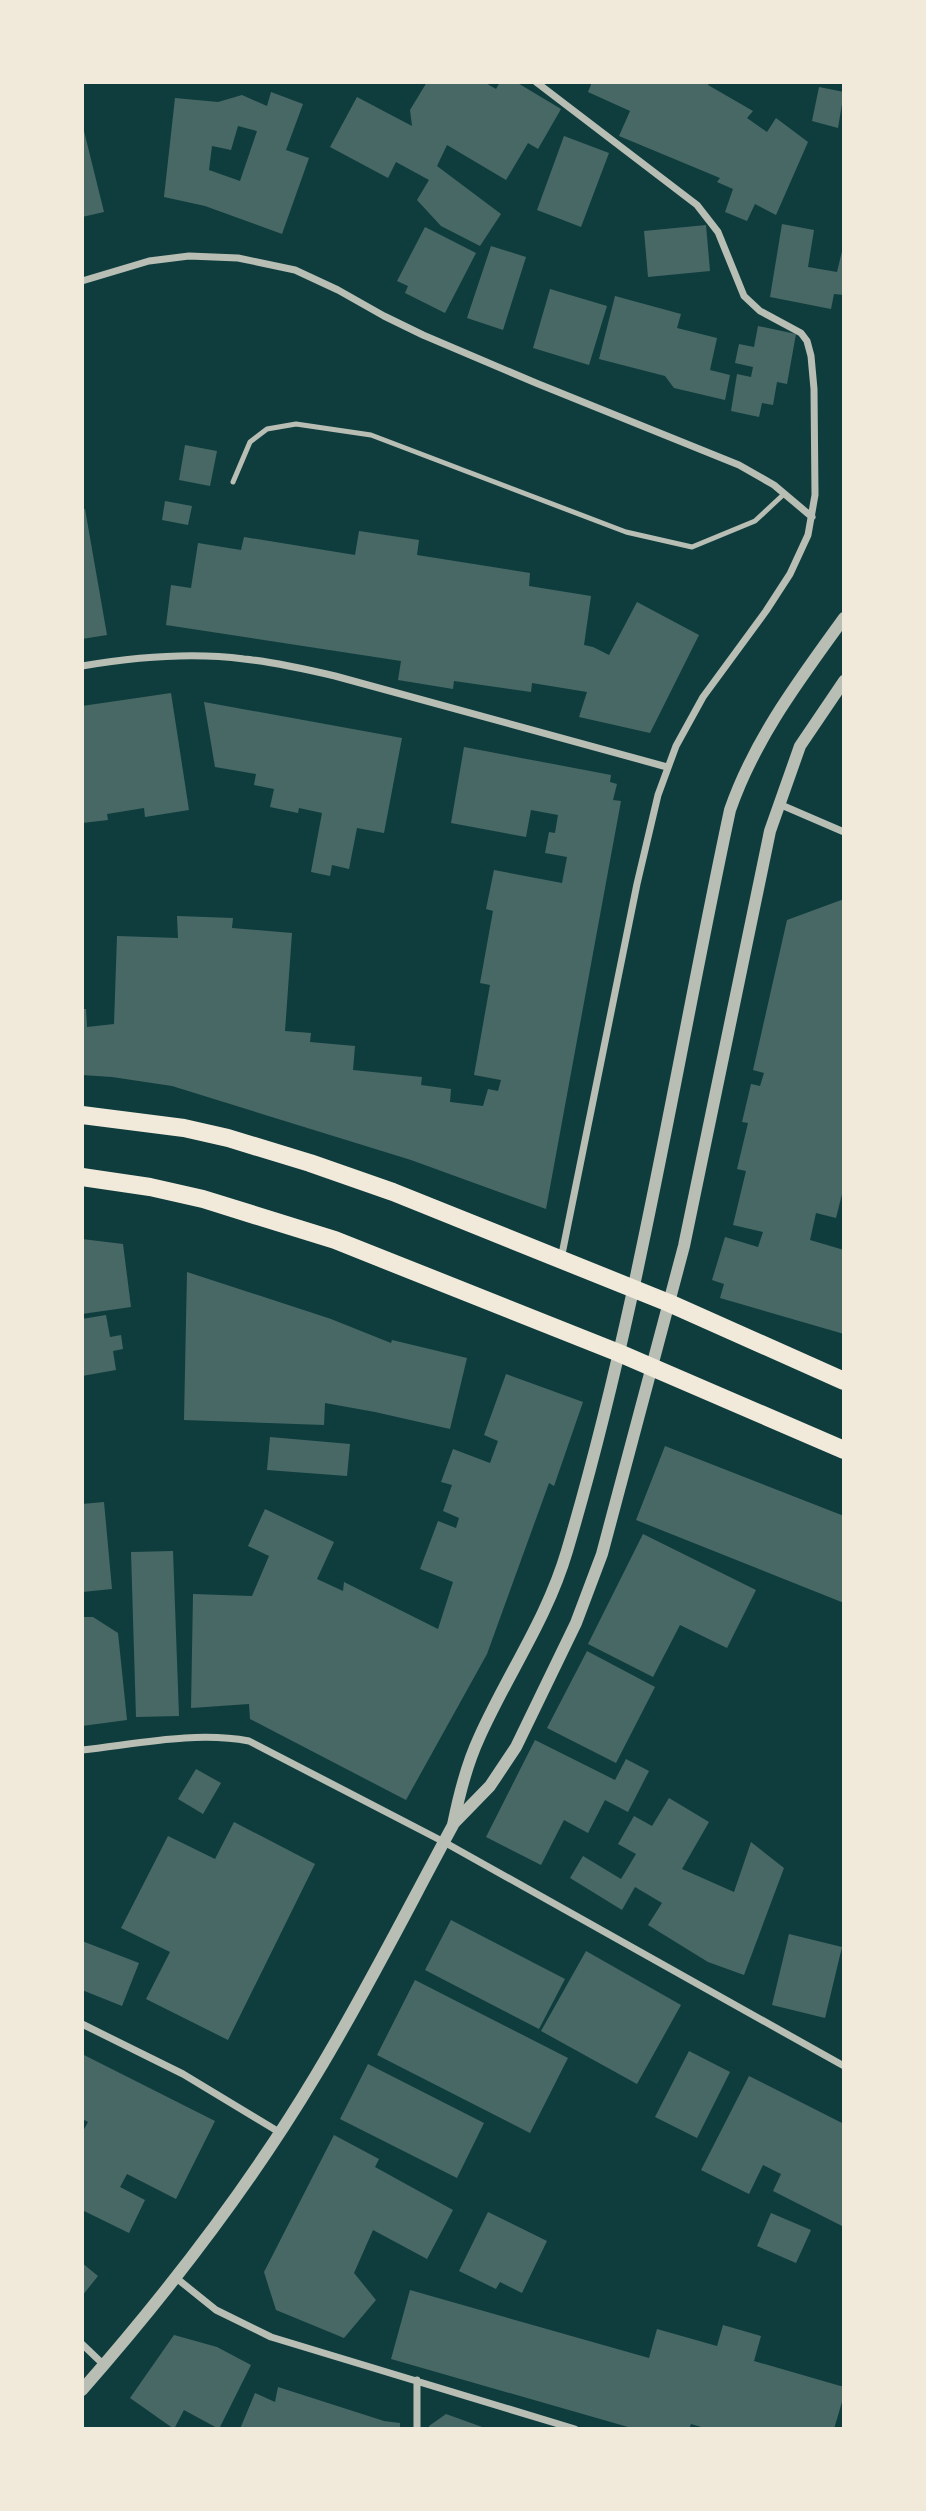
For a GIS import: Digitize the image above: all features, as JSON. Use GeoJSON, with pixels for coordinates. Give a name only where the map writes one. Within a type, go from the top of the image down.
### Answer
{"type":"FeatureCollection","features":[{"type":"Feature","properties":{"kind":"main road"},"geometry":{"type":"LineString","coordinates":[[82,1115],[184,1128],[229,1138],[310,1163],[393,1192],[669,1303],[844,1381]]}},
{"type":"Feature","properties":{"kind":"main road"},"geometry":{"type":"LineString","coordinates":[[82,1177],[180,1193],[259,1215],[433,1277],[844,1450]]}},
{"type":"Feature","properties":{"kind":"street"},"geometry":{"type":"LineString","coordinates":[[536,82],[697,205],[718,232],[744,296],[751,305],[791,326],[807,341],[814,388],[816,472],[812,517],[802,551],[766,611],[703,697],[667,767],[637,884],[561,1260]]}},
{"type":"Feature","properties":{"kind":"street"},"geometry":{"type":"LineString","coordinates":[[82,281],[149,261],[189,256],[238,258],[295,270],[424,335],[739,465],[766,480],[812,517]]}},
{"type":"Feature","properties":{"kind":"street"},"geometry":{"type":"LineString","coordinates":[[82,2390],[175,2277],[279,2132],[315,2076],[453,1825],[460,1791],[479,1738],[534,1634],[559,1576],[618,1353],[730,810],[746,766],[762,736],[844,618]]}},
{"type":"Feature","properties":{"kind":"street"},"geometry":{"type":"LineString","coordinates":[[82,666],[127,659],[208,656],[287,665],[667,767]]}},
{"type":"Feature","properties":{"kind":"street"},"geometry":{"type":"LineString","coordinates":[[453,1825],[477,1801],[502,1770],[516,1747],[576,1623],[602,1554],[684,1245],[762,865],[778,804],[800,746],[844,681]]}},
{"type":"Feature","properties":{"kind":"street"},"geometry":{"type":"LineString","coordinates":[[778,804],[844,832]]}},
{"type":"Feature","properties":{"kind":"street"},"geometry":{"type":"LineString","coordinates":[[82,1750],[196,1737],[249,1741],[444,1842],[844,2066]]}},
{"type":"Feature","properties":{"kind":"street"},"geometry":{"type":"LineString","coordinates":[[82,2024],[183,2074],[279,2132]]}},
{"type":"Feature","properties":{"kind":"street"},"geometry":{"type":"LineString","coordinates":[[175,2277],[216,2310],[271,2337],[575,2429]]}},
{"type":"Feature","properties":{"kind":"street"},"geometry":{"type":"LineString","coordinates":[[82,2344],[104,2365]]}},
{"type":"Feature","properties":{"kind":"street"},"geometry":{"type":"LineString","coordinates":[[417,2380],[417,2429]]}},
{"type":"Feature","properties":{"kind":"lane"},"geometry":{"type":"LineString","coordinates":[[233,482],[250,442],[267,429],[296,424],[370,435],[626,532],[692,547],[755,521],[784,494]]}},
{"type":"Feature","properties":{"kind":"building"},"geometry":{"type":"Polygon","coordinates":[[[427,82],[484,82],[496,89],[500,82],[516,82],[561,109],[538,149],[528,143],[506,180],[447,145],[437,166],[501,214],[480,246],[441,226],[417,200],[429,180],[396,162],[388,178],[330,147],[357,97],[412,126],[410,110],[427,82]]]}},
{"type":"Feature","properties":{"kind":"building"},"geometry":{"type":"Polygon","coordinates":[[[592,82],[709,82],[708,85],[753,111],[747,118],[767,132],[776,118],[808,142],[776,215],[755,204],[747,221],[725,212],[733,189],[717,182],[720,178],[619,136],[630,111],[588,92],[592,82]]]}},
{"type":"Feature","properties":{"kind":"building"},"geometry":{"type":"Polygon","coordinates":[[[819,87],[844,92],[838,128],[812,121],[819,87]]]}},
{"type":"Feature","properties":{"kind":"building"},"geometry":{"type":"Polygon","coordinates":[[[271,92],[303,104],[286,150],[309,158],[282,234],[205,206],[164,197],[175,98],[218,102],[242,95],[267,106],[271,92]],[[238,126],[231,150],[212,146],[209,170],[240,181],[257,131],[238,126]]]}},
{"type":"Feature","properties":{"kind":"building"},"geometry":{"type":"Polygon","coordinates":[[[82,123],[104,212],[82,217],[82,123]]]}},
{"type":"Feature","properties":{"kind":"building"},"geometry":{"type":"Polygon","coordinates":[[[564,136],[609,153],[581,227],[537,210],[564,136]]]}},
{"type":"Feature","properties":{"kind":"building"},"geometry":{"type":"Polygon","coordinates":[[[782,224],[814,230],[808,267],[837,272],[844,243],[844,295],[834,294],[831,309],[770,297],[782,224]]]}},
{"type":"Feature","properties":{"kind":"building"},"geometry":{"type":"Polygon","coordinates":[[[706,225],[710,271],[648,277],[644,231],[706,225]]]}},
{"type":"Feature","properties":{"kind":"building"},"geometry":{"type":"Polygon","coordinates":[[[425,227],[476,253],[445,313],[405,293],[408,286],[397,281],[425,227]]]}},
{"type":"Feature","properties":{"kind":"building"},"geometry":{"type":"Polygon","coordinates":[[[491,246],[526,257],[503,330],[467,318],[491,246]]]}},
{"type":"Feature","properties":{"kind":"building"},"geometry":{"type":"Polygon","coordinates":[[[550,289],[607,306],[589,365],[533,348],[550,289]]]}},
{"type":"Feature","properties":{"kind":"building"},"geometry":{"type":"Polygon","coordinates":[[[615,296],[681,314],[677,328],[717,338],[710,370],[730,375],[725,400],[674,388],[665,376],[599,359],[615,296]]]}},
{"type":"Feature","properties":{"kind":"building"},"geometry":{"type":"Polygon","coordinates":[[[758,326],[796,334],[787,384],[777,382],[773,405],[762,403],[759,417],[731,411],[737,374],[751,377],[753,367],[735,363],[739,344],[754,347],[758,326]]]}},
{"type":"Feature","properties":{"kind":"building"},"geometry":{"type":"Polygon","coordinates":[[[185,445],[217,451],[210,486],[179,480],[185,445]]]}},
{"type":"Feature","properties":{"kind":"building"},"geometry":{"type":"Polygon","coordinates":[[[165,501],[192,506],[188,525],[162,520],[165,501]]]}},
{"type":"Feature","properties":{"kind":"building"},"geometry":{"type":"Polygon","coordinates":[[[82,509],[85,509],[107,635],[82,639],[82,509]]]}},
{"type":"Feature","properties":{"kind":"building"},"geometry":{"type":"Polygon","coordinates":[[[359,531],[419,540],[417,555],[530,573],[529,586],[591,596],[584,645],[609,655],[637,602],[699,635],[650,733],[579,717],[587,692],[532,683],[531,692],[454,681],[453,689],[398,680],[401,661],[166,625],[171,585],[191,588],[198,543],[241,550],[244,537],[355,555],[359,531]]]}},
{"type":"Feature","properties":{"kind":"building"},"geometry":{"type":"Polygon","coordinates":[[[171,693],[189,810],[145,817],[144,808],[107,814],[108,820],[82,823],[82,706],[171,693]]]}},
{"type":"Feature","properties":{"kind":"building"},"geometry":{"type":"Polygon","coordinates":[[[204,702],[402,738],[384,833],[357,828],[349,869],[332,865],[330,876],[311,872],[322,813],[299,808],[298,813],[270,807],[274,789],[254,785],[256,774],[215,767],[204,702]]]}},
{"type":"Feature","properties":{"kind":"building"},"geometry":{"type":"Polygon","coordinates":[[[464,747],[611,775],[610,782],[617,784],[613,800],[621,801],[546,1209],[411,1160],[172,1086],[82,1075],[82,1009],[86,1009],[87,1027],[114,1024],[117,936],[178,938],[177,916],[233,918],[232,928],[292,933],[285,1031],[311,1033],[310,1042],[355,1046],[353,1070],[422,1077],[421,1085],[451,1089],[450,1102],[483,1106],[488,1089],[498,1091],[501,1080],[474,1075],[490,985],[480,983],[493,911],[486,909],[494,870],[562,883],[567,857],[545,853],[549,832],[555,833],[558,815],[531,810],[526,837],[451,823],[464,747]]]}},
{"type":"Feature","properties":{"kind":"building"},"geometry":{"type":"Polygon","coordinates":[[[844,899],[844,1186],[836,1218],[816,1213],[810,1240],[844,1250],[844,1334],[720,1298],[724,1284],[712,1280],[725,1237],[758,1247],[763,1232],[733,1225],[746,1171],[737,1169],[748,1123],[742,1122],[751,1084],[760,1086],[764,1073],[753,1070],[787,920],[844,899]]]}},
{"type":"Feature","properties":{"kind":"building"},"geometry":{"type":"Polygon","coordinates":[[[82,1239],[123,1244],[131,1307],[82,1314],[82,1239]]]}},
{"type":"Feature","properties":{"kind":"building"},"geometry":{"type":"Polygon","coordinates":[[[187,1272],[331,1319],[391,1343],[392,1340],[467,1358],[450,1429],[325,1403],[324,1425],[184,1420],[187,1272]]]}},
{"type":"Feature","properties":{"kind":"building"},"geometry":{"type":"Polygon","coordinates":[[[106,1315],[110,1337],[121,1335],[123,1349],[113,1351],[116,1370],[82,1376],[82,1319],[106,1315]]]}},
{"type":"Feature","properties":{"kind":"building"},"geometry":{"type":"Polygon","coordinates":[[[506,1374],[583,1402],[554,1486],[549,1483],[487,1654],[406,1800],[250,1719],[249,1704],[191,1708],[193,1594],[252,1596],[269,1556],[248,1546],[265,1509],[334,1542],[317,1579],[343,1591],[344,1582],[438,1629],[453,1582],[420,1569],[438,1521],[456,1528],[459,1518],[443,1511],[452,1485],[441,1482],[453,1449],[490,1463],[498,1441],[484,1435],[506,1374]]]}},
{"type":"Feature","properties":{"kind":"building"},"geometry":{"type":"Polygon","coordinates":[[[270,1437],[350,1444],[347,1476],[267,1470],[270,1437]]]}},
{"type":"Feature","properties":{"kind":"building"},"geometry":{"type":"Polygon","coordinates":[[[665,1446],[844,1516],[844,1603],[636,1520],[665,1446]]]}},
{"type":"Feature","properties":{"kind":"building"},"geometry":{"type":"Polygon","coordinates":[[[104,1502],[112,1589],[82,1592],[82,1504],[104,1502]]]}},
{"type":"Feature","properties":{"kind":"building"},"geometry":{"type":"Polygon","coordinates":[[[643,1534],[756,1590],[727,1648],[680,1625],[653,1677],[588,1644],[643,1534]]]}},
{"type":"Feature","properties":{"kind":"building"},"geometry":{"type":"Polygon","coordinates":[[[173,1551],[179,1716],[136,1717],[131,1552],[173,1551]]]}},
{"type":"Feature","properties":{"kind":"building"},"geometry":{"type":"Polygon","coordinates":[[[82,1617],[93,1617],[118,1633],[127,1720],[82,1726],[82,1617]]]}},
{"type":"Feature","properties":{"kind":"building"},"geometry":{"type":"Polygon","coordinates":[[[587,1651],[655,1687],[616,1763],[547,1728],[587,1651]]]}},
{"type":"Feature","properties":{"kind":"building"},"geometry":{"type":"Polygon","coordinates":[[[535,1740],[615,1780],[626,1759],[649,1771],[628,1812],[605,1800],[588,1833],[564,1820],[541,1865],[486,1837],[535,1740]]]}},
{"type":"Feature","properties":{"kind":"building"},"geometry":{"type":"Polygon","coordinates":[[[196,1769],[221,1783],[203,1814],[178,1799],[196,1769]]]}},
{"type":"Feature","properties":{"kind":"building"},"geometry":{"type":"Polygon","coordinates":[[[669,1798],[709,1822],[682,1869],[734,1892],[751,1842],[784,1868],[744,1975],[708,1962],[648,1925],[662,1903],[635,1887],[622,1910],[570,1878],[583,1856],[621,1879],[636,1854],[618,1844],[634,1816],[652,1826],[669,1798]]]}},
{"type":"Feature","properties":{"kind":"building"},"geometry":{"type":"Polygon","coordinates":[[[234,1822],[315,1864],[228,2040],[146,1999],[170,1952],[121,1928],[168,1836],[215,1859],[234,1822]]]}},
{"type":"Feature","properties":{"kind":"building"},"geometry":{"type":"Polygon","coordinates":[[[451,1920],[565,1979],[539,2029],[425,1970],[451,1920]]]}},
{"type":"Feature","properties":{"kind":"building"},"geometry":{"type":"Polygon","coordinates":[[[789,1934],[842,1947],[825,2018],[772,2005],[789,1934]]]}},
{"type":"Feature","properties":{"kind":"building"},"geometry":{"type":"Polygon","coordinates":[[[82,1941],[139,1963],[122,2006],[82,1990],[82,1941]]]}},
{"type":"Feature","properties":{"kind":"building"},"geometry":{"type":"Polygon","coordinates":[[[586,1951],[681,2005],[637,2084],[541,2031],[586,1951]]]}},
{"type":"Feature","properties":{"kind":"building"},"geometry":{"type":"Polygon","coordinates":[[[415,1980],[568,2058],[530,2133],[377,2055],[415,1980]]]}},
{"type":"Feature","properties":{"kind":"building"},"geometry":{"type":"Polygon","coordinates":[[[689,2051],[730,2072],[697,2138],[655,2117],[689,2051]]]}},
{"type":"Feature","properties":{"kind":"building"},"geometry":{"type":"Polygon","coordinates":[[[82,2054],[215,2121],[176,2199],[127,2174],[120,2187],[145,2200],[129,2233],[82,2210],[82,2133],[88,2122],[82,2119],[82,2054]]]}},
{"type":"Feature","properties":{"kind":"building"},"geometry":{"type":"Polygon","coordinates":[[[368,2064],[484,2123],[457,2178],[340,2119],[368,2064]]]}},
{"type":"Feature","properties":{"kind":"building"},"geometry":{"type":"Polygon","coordinates":[[[749,2076],[844,2124],[844,2227],[773,2191],[781,2174],[763,2165],[749,2194],[701,2170],[749,2076]]]}},
{"type":"Feature","properties":{"kind":"building"},"geometry":{"type":"Polygon","coordinates":[[[334,2135],[379,2159],[375,2167],[453,2210],[427,2259],[373,2230],[354,2273],[376,2300],[344,2338],[276,2310],[264,2272],[334,2135]]]}},
{"type":"Feature","properties":{"kind":"building"},"geometry":{"type":"Polygon","coordinates":[[[488,2212],[547,2241],[522,2293],[500,2282],[496,2289],[459,2271],[488,2212]]]}},
{"type":"Feature","properties":{"kind":"building"},"geometry":{"type":"Polygon","coordinates":[[[771,2213],[811,2230],[796,2263],[757,2246],[771,2213]]]}},
{"type":"Feature","properties":{"kind":"building"},"geometry":{"type":"Polygon","coordinates":[[[82,2263],[98,2276],[82,2296],[82,2263]]]}},
{"type":"Feature","properties":{"kind":"building"},"geometry":{"type":"Polygon","coordinates":[[[410,2290],[649,2358],[657,2329],[717,2346],[723,2325],[761,2336],[754,2361],[844,2387],[844,2395],[834,2429],[708,2429],[691,2424],[689,2429],[635,2429],[391,2359],[410,2290]]]}},
{"type":"Feature","properties":{"kind":"building"},"geometry":{"type":"Polygon","coordinates":[[[174,2335],[217,2347],[251,2365],[219,2429],[184,2410],[174,2429],[130,2398],[174,2335]]]}},
{"type":"Feature","properties":{"kind":"building"},"geometry":{"type":"Polygon","coordinates":[[[278,2387],[384,2421],[400,2423],[400,2429],[240,2429],[255,2393],[275,2402],[278,2387]]]}},
{"type":"Feature","properties":{"kind":"building"},"geometry":{"type":"Polygon","coordinates":[[[446,2414],[485,2429],[429,2429],[429,2426],[446,2414]]]}}]}
